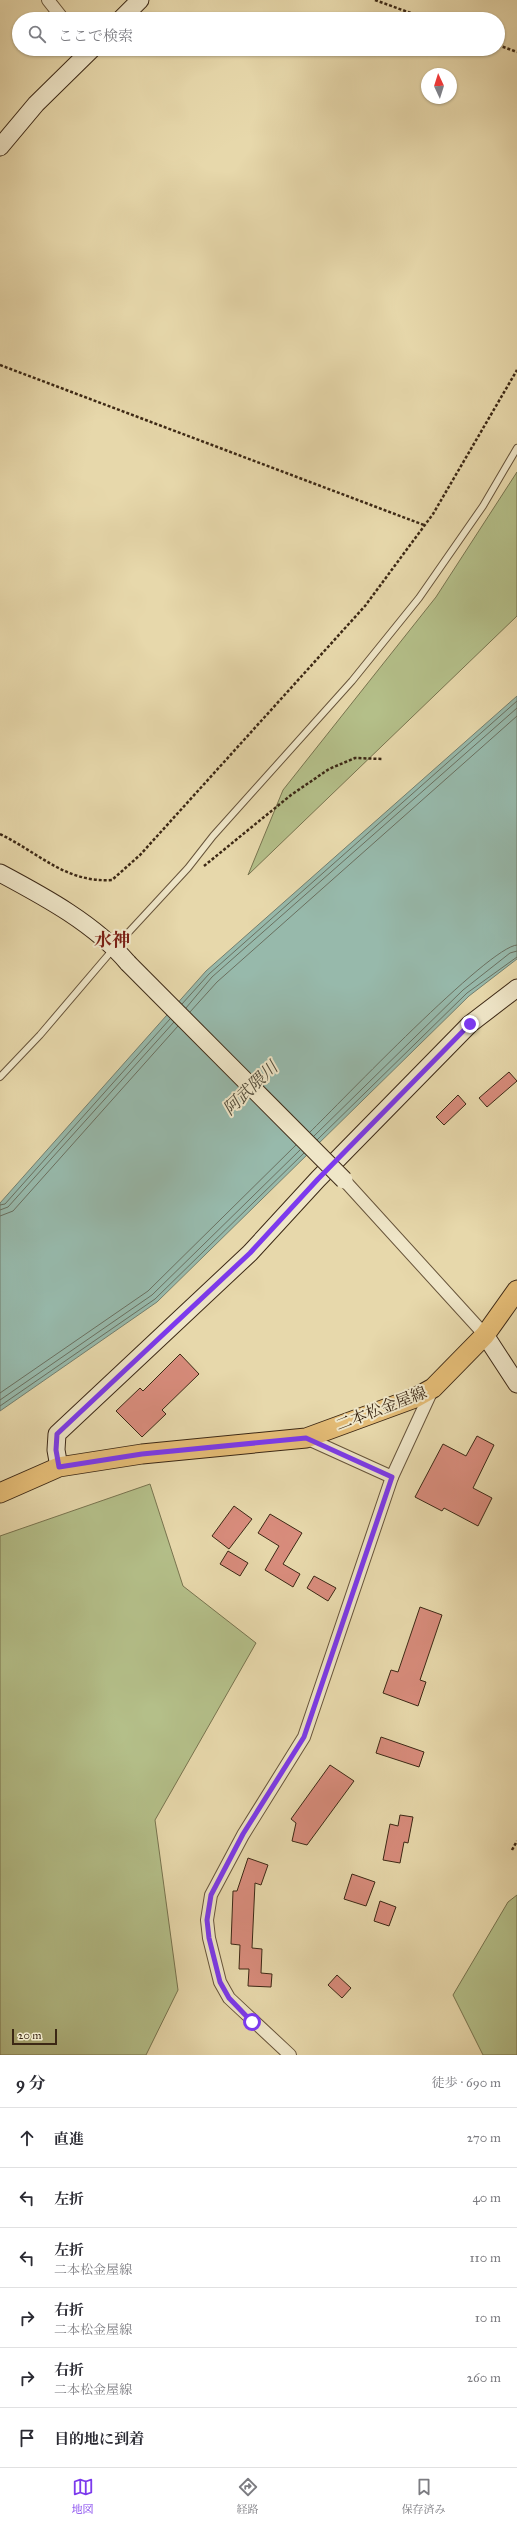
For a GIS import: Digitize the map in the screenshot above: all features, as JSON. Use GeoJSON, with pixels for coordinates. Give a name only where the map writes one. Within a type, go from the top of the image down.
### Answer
{"type":"FeatureCollection","features":[{"type":"Feature","properties":{"kind":"main road","name":"二本松金屋線"},"geometry":{"type":"LineString","coordinates":[[0,1493],[59,1467],[142,1454],[306,1438],[415,1398],[433,1388],[485,1335],[517,1290]]}},
{"type":"Feature","properties":{"kind":"street"},"geometry":{"type":"LineString","coordinates":[[48,0],[58,12]]}},
{"type":"Feature","properties":{"kind":"street"},"geometry":{"type":"LineString","coordinates":[[128,12],[140,0]]}},
{"type":"Feature","properties":{"kind":"street"},"geometry":{"type":"LineString","coordinates":[[2,141],[36,104],[84,56]]}},
{"type":"Feature","properties":{"kind":"street"},"geometry":{"type":"LineString","coordinates":[[0,873],[43,897],[115,948],[128,963],[344,1180],[485,1335],[517,1384]]}},
{"type":"Feature","properties":{"kind":"street"},"geometry":{"type":"LineString","coordinates":[[59,1467],[56,1450],[57,1434],[250,1253],[318,1179],[470,1024],[517,988]]}},
{"type":"Feature","properties":{"kind":"street"},"geometry":{"type":"LineString","coordinates":[[290,2055],[229,1998],[220,1982],[209,1938],[207,1920],[211,1895],[243,1834],[304,1737],[392,1477],[433,1388]]}},
{"type":"Feature","properties":{"kind":"street"},"geometry":{"type":"LineString","coordinates":[[306,1438],[392,1477]]}},
{"type":"Feature","properties":{"kind":"lane"},"geometry":{"type":"LineString","coordinates":[[0,1077],[40,1035],[115,948],[188,868],[213,836],[352,681],[419,598],[483,506],[517,448]]}},
{"type":"Feature","properties":{"kind":"path"},"geometry":{"type":"LineString","coordinates":[[375,0],[408,12]]}},
{"type":"Feature","properties":{"kind":"path"},"geometry":{"type":"LineString","coordinates":[[505,48],[517,52]]}},
{"type":"Feature","properties":{"kind":"path"},"geometry":{"type":"LineString","coordinates":[[0,365],[424,526]]}},
{"type":"Feature","properties":{"kind":"path"},"geometry":{"type":"LineString","coordinates":[[0,834],[76,877],[86,880],[112,880],[140,855],[191,802],[254,729],[365,606],[424,526],[473,447],[517,370]]}},
{"type":"Feature","properties":{"kind":"path"},"geometry":{"type":"LineString","coordinates":[[188,868],[199,870],[291,795],[329,769],[355,758],[383,759]]}},
{"type":"Feature","properties":{"kind":"path"},"geometry":{"type":"LineString","coordinates":[[512,1850],[517,1841]]}},
{"type":"Feature","properties":{"kind":"green space"},"geometry":{"type":"Polygon","coordinates":[[[517,472],[517,616],[248,875],[283,790],[436,597],[517,472]]]}},
{"type":"Feature","properties":{"kind":"green space"},"geometry":{"type":"Polygon","coordinates":[[[150,1484],[183,1586],[256,1643],[155,1820],[178,1990],[146,2055],[0,2055],[0,1536],[150,1484]]]}},
{"type":"Feature","properties":{"kind":"green space"},"geometry":{"type":"Polygon","coordinates":[[[517,1895],[517,2055],[483,2055],[453,1995],[508,1902],[517,1895]]]}},
{"type":"Feature","properties":{"kind":"water","name":"阿武隈川"},"geometry":{"type":"Polygon","coordinates":[[[517,696],[517,959],[469,996],[157,1302],[0,1411],[0,1203],[206,971],[517,696]]]}},
{"type":"Feature","properties":{"kind":"building"},"geometry":{"type":"Polygon","coordinates":[[[509,1072],[517,1081],[487,1107],[479,1098],[509,1072]]]}},
{"type":"Feature","properties":{"kind":"building"},"geometry":{"type":"Polygon","coordinates":[[[458,1095],[466,1104],[444,1125],[436,1117],[458,1095]]]}},
{"type":"Feature","properties":{"kind":"building"},"geometry":{"type":"Polygon","coordinates":[[[180,1354],[199,1374],[162,1410],[166,1414],[142,1437],[116,1411],[140,1388],[143,1391],[180,1354]]]}},
{"type":"Feature","properties":{"kind":"building"},"geometry":{"type":"Polygon","coordinates":[[[477,1436],[494,1445],[473,1488],[492,1498],[478,1526],[444,1508],[442,1511],[415,1497],[443,1444],[466,1456],[477,1436]]]}},
{"type":"Feature","properties":{"kind":"building"},"geometry":{"type":"Polygon","coordinates":[[[234,1506],[252,1519],[229,1549],[212,1536],[234,1506]]]}},
{"type":"Feature","properties":{"kind":"building"},"geometry":{"type":"Polygon","coordinates":[[[270,1514],[302,1533],[283,1564],[300,1574],[293,1587],[265,1570],[279,1546],[258,1533],[270,1514]]]}},
{"type":"Feature","properties":{"kind":"building"},"geometry":{"type":"Polygon","coordinates":[[[228,1551],[248,1563],[240,1576],[220,1564],[228,1551]]]}},
{"type":"Feature","properties":{"kind":"building"},"geometry":{"type":"Polygon","coordinates":[[[314,1576],[336,1588],[328,1601],[307,1588],[314,1576]]]}},
{"type":"Feature","properties":{"kind":"building"},"geometry":{"type":"Polygon","coordinates":[[[420,1607],[442,1615],[420,1680],[426,1682],[418,1706],[383,1693],[391,1670],[398,1672],[420,1607]]]}},
{"type":"Feature","properties":{"kind":"building"},"geometry":{"type":"Polygon","coordinates":[[[381,1737],[424,1752],[419,1767],[376,1753],[381,1737]]]}},
{"type":"Feature","properties":{"kind":"building"},"geometry":{"type":"Polygon","coordinates":[[[330,1765],[354,1781],[307,1845],[292,1841],[296,1823],[291,1819],[330,1765]]]}},
{"type":"Feature","properties":{"kind":"building"},"geometry":{"type":"Polygon","coordinates":[[[400,1815],[413,1817],[408,1843],[404,1842],[400,1863],[383,1860],[390,1824],[398,1826],[400,1815]]]}},
{"type":"Feature","properties":{"kind":"building"},"geometry":{"type":"Polygon","coordinates":[[[248,1858],[268,1865],[261,1885],[255,1883],[252,1948],[262,1949],[261,1973],[272,1974],[271,1987],[248,1986],[249,1969],[239,1969],[240,1945],[231,1944],[233,1891],[237,1891],[248,1858]]]}},
{"type":"Feature","properties":{"kind":"building"},"geometry":{"type":"Polygon","coordinates":[[[352,1874],[375,1882],[366,1906],[344,1899],[352,1874]]]}},
{"type":"Feature","properties":{"kind":"building"},"geometry":{"type":"Polygon","coordinates":[[[380,1901],[396,1907],[389,1926],[374,1921],[380,1901]]]}},
{"type":"Feature","properties":{"kind":"building"},"geometry":{"type":"Polygon","coordinates":[[[337,1975],[351,1988],[342,1998],[328,1985],[337,1975]]]}},
{"type":"Feature","properties":{"kind":"district","name":"水神"},"geometry":{"type":"Point","coordinates":[112,940]}},
{"type":"Feature","properties":{"kind":"route"},"geometry":{"type":"LineString","coordinates":[[252,2022],[229,1998],[220,1982],[209,1938],[207,1920],[211,1895],[222,1870],[243,1834],[304,1737],[392,1477],[306,1438],[142,1454],[59,1467],[55,1440],[57,1434],[138,1356],[250,1253],[318,1179],[470,1024]]}}]}
